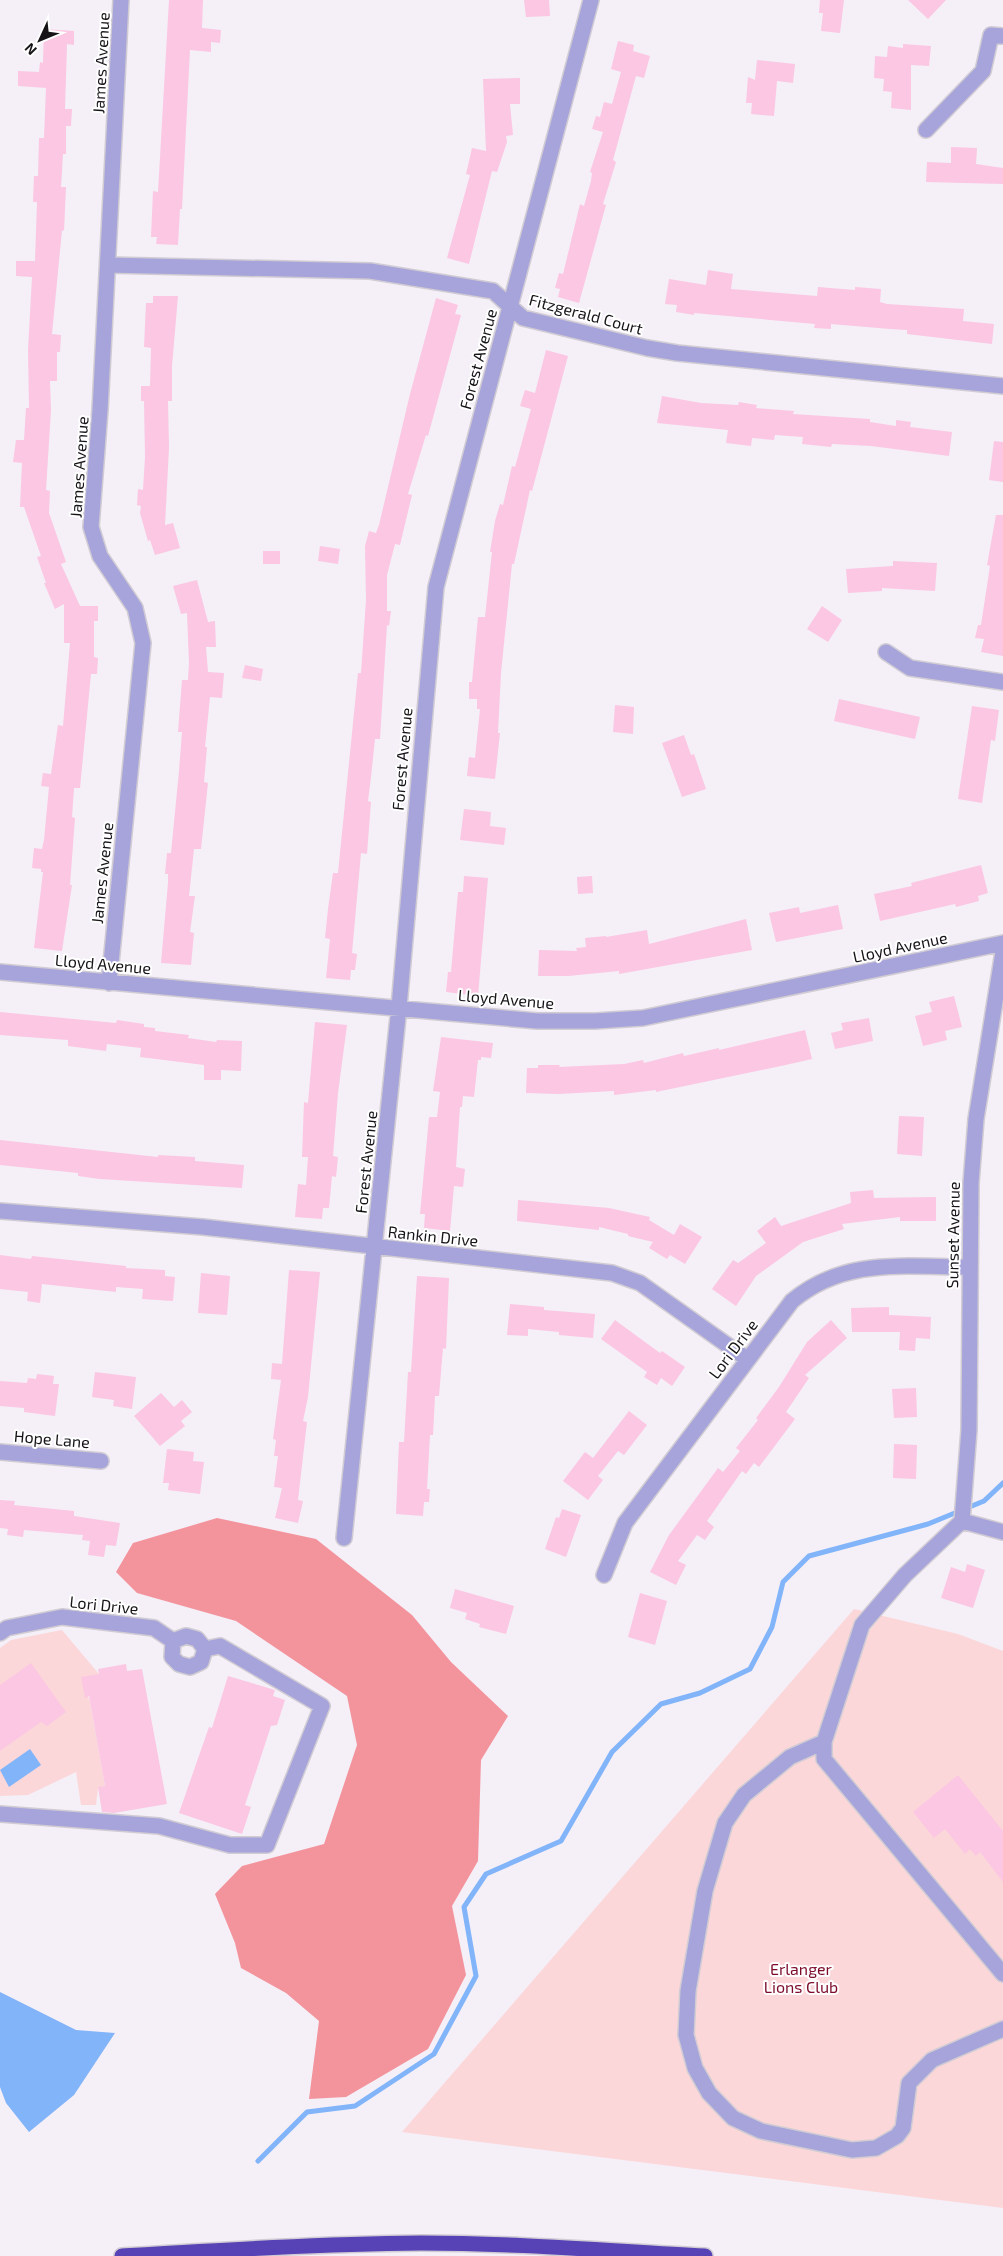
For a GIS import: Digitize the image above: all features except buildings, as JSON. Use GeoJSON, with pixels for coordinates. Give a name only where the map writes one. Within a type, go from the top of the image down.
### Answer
{"type":"FeatureCollection","features":[{"type":"Feature","properties":{"kind":"highway"},"geometry":{"type":"LineString","coordinates":[[122,2256],[288,2245],[423,2243],[543,2247],[705,2256]]}},
{"type":"Feature","properties":{"kind":"street","name":"James Avenue"},"geometry":{"type":"LineString","coordinates":[[109,983],[143,643],[135,608],[100,556],[92,527],[108,265],[121,0]]}},
{"type":"Feature","properties":{"kind":"street","name":"Forest Avenue"},"geometry":{"type":"LineString","coordinates":[[344,1538],[399,1007],[436,587],[591,0]]}},
{"type":"Feature","properties":{"kind":"street"},"geometry":{"type":"LineString","coordinates":[[926,130],[983,71],[997,36]]}},
{"type":"Feature","properties":{"kind":"street","name":"Fitzgerald Court"},"geometry":{"type":"LineString","coordinates":[[108,265],[370,271],[493,291],[523,318],[647,348],[677,353],[1003,386]]}},
{"type":"Feature","properties":{"kind":"street"},"geometry":{"type":"LineString","coordinates":[[886,652],[910,668],[1003,682]]}},
{"type":"Feature","properties":{"kind":"street","name":"Lloyd Avenue"},"geometry":{"type":"LineString","coordinates":[[0,972],[537,1021],[595,1021],[643,1018],[1003,943]]}},
{"type":"Feature","properties":{"kind":"street","name":"Sunset Avenue"},"geometry":{"type":"LineString","coordinates":[[962,1521],[968,1430],[968,1267],[971,1183],[976,1119],[1003,952]]}},
{"type":"Feature","properties":{"kind":"street","name":"Rankin Drive"},"geometry":{"type":"LineString","coordinates":[[0,1211],[203,1227],[375,1248],[612,1273],[640,1282],[747,1359]]}},
{"type":"Feature","properties":{"kind":"street","name":"Lori Drive"},"geometry":{"type":"LineString","coordinates":[[604,1574],[625,1523],[792,1301],[822,1280],[838,1273],[869,1268],[968,1267]]}},
{"type":"Feature","properties":{"kind":"street","name":"Hope Lane"},"geometry":{"type":"LineString","coordinates":[[0,1452],[101,1461]]}},
{"type":"Feature","properties":{"kind":"street"},"geometry":{"type":"LineString","coordinates":[[1003,1532],[962,1521],[905,1575],[862,1625],[824,1742],[824,1759],[1003,1974]]}},
{"type":"Feature","properties":{"kind":"street","name":"Lori Drive"},"geometry":{"type":"LineString","coordinates":[[0,1633],[7,1628],[62,1617],[154,1628],[173,1641]]}},
{"type":"Feature","properties":{"kind":"street"},"geometry":{"type":"LineString","coordinates":[[186,1636],[197,1639],[205,1649],[201,1662],[190,1668],[179,1664],[172,1657],[173,1641],[186,1636]]}},
{"type":"Feature","properties":{"kind":"street"},"geometry":{"type":"LineString","coordinates":[[0,1814],[159,1826],[230,1846],[267,1845],[322,1706],[220,1646],[205,1649]]}},
{"type":"Feature","properties":{"kind":"street"},"geometry":{"type":"LineString","coordinates":[[824,1742],[790,1757],[744,1795],[725,1823],[705,1891],[688,1991],[686,2035],[695,2068],[709,2093],[733,2118],[761,2131],[852,2150],[876,2148],[897,2136],[904,2128],[909,2083],[932,2060],[1003,2029]]}},
{"type":"Feature","properties":{"kind":"green space","name":"Erlanger Lions Club"},"geometry":{"type":"Polygon","coordinates":[[[854,1609],[958,1634],[1003,1651],[1003,2208],[402,2132],[854,1609]]]}},
{"type":"Feature","properties":{"kind":"green space"},"geometry":{"type":"Polygon","coordinates":[[[62,1630],[99,1674],[82,1678],[90,1702],[105,1786],[98,1788],[96,1805],[81,1805],[76,1772],[28,1795],[0,1796],[0,1648],[11,1640],[62,1630]]]}},
{"type":"Feature","properties":{"kind":"shaded area"},"geometry":{"type":"Polygon","coordinates":[[[217,1518],[316,1539],[412,1615],[451,1662],[508,1716],[481,1760],[478,1861],[452,1906],[466,1975],[428,2049],[346,2097],[309,2099],[319,2021],[286,1993],[241,1968],[235,1943],[215,1894],[242,1866],[324,1844],[357,1745],[347,1696],[236,1621],[137,1593],[116,1572],[133,1543],[217,1518]]]}},
{"type":"Feature","properties":{"kind":"water"},"geometry":{"type":"Polygon","coordinates":[[[30,1749],[41,1765],[9,1787],[0,1770],[30,1749]]]}},
{"type":"Feature","properties":{"kind":"water"},"geometry":{"type":"Polygon","coordinates":[[[0,1992],[76,2030],[115,2033],[74,2095],[29,2132],[6,2103],[0,2087],[0,1992]]]}},
{"type":"Feature","properties":{"kind":"waterway"},"geometry":{"type":"LineString","coordinates":[[258,2161],[307,2112],[355,2106],[434,2054],[476,1976],[464,1907],[486,1874],[561,1841],[612,1752],[661,1704],[700,1693],[750,1669],[772,1627],[783,1582],[809,1556],[928,1524],[984,1501],[1003,1483]]}}]}
